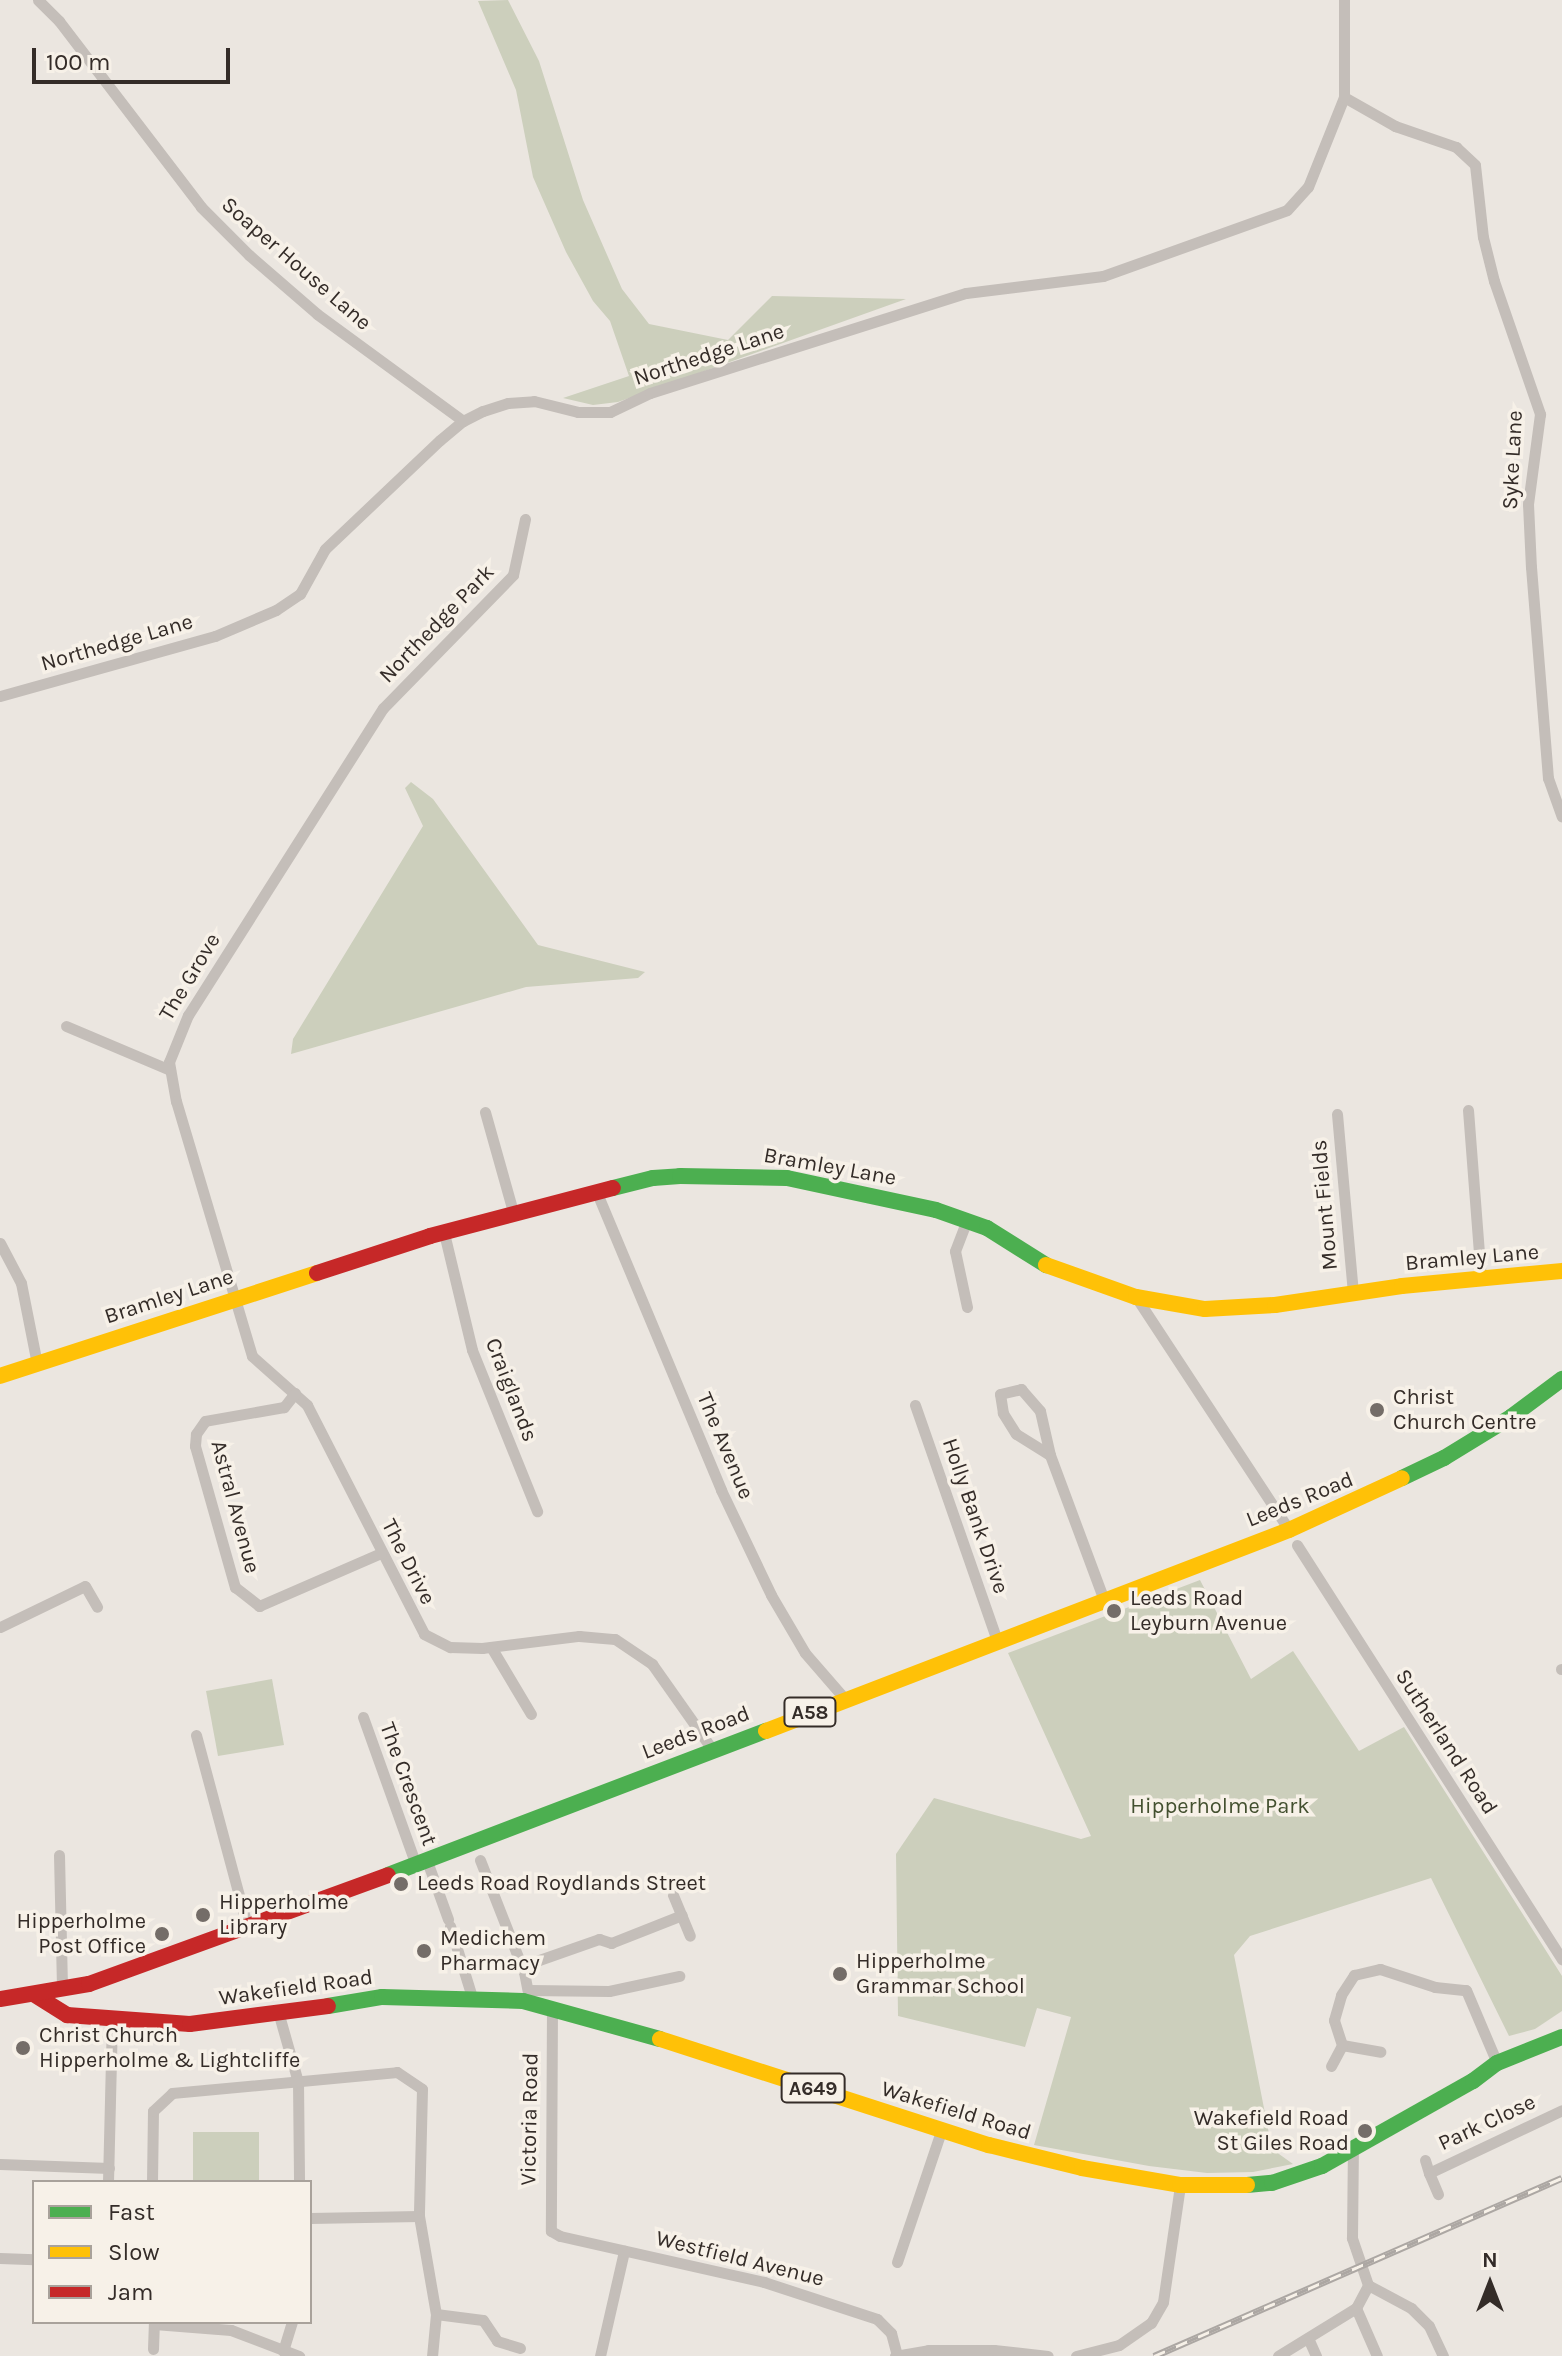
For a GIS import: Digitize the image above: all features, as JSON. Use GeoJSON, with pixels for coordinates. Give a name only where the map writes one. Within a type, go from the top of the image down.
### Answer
{"type":"FeatureCollection","features":[{"type":"Feature","properties":{"kind":"main road","name":"Bramley Lane"},"geometry":{"type":"LineString","coordinates":[[0,1376],[444,1233],[653,1178],[750,1175],[787,1178],[967,1219],[1047,1265],[1136,1297],[1205,1309],[1562,1271]]}},
{"type":"Feature","properties":{"kind":"main road","name":"Leeds Road"},"geometry":{"type":"LineString","coordinates":[[0,1999],[89,1984],[422,1863],[712,1749],[1289,1530],[1444,1458],[1511,1417],[1562,1379]]}},
{"type":"Feature","properties":{"kind":"main road","name":"Wakefield Road"},"geometry":{"type":"LineString","coordinates":[[35,1995],[67,2015],[190,2024],[279,2015],[382,1997],[529,1996],[552,2008],[721,2057],[941,2131],[1070,2165],[1180,2185],[1224,2187],[1272,2183],[1322,2166],[1497,2063],[1562,2037]]}},
{"type":"Feature","properties":{"kind":"street","name":"Soaper House Lane"},"geometry":{"type":"LineString","coordinates":[[38,0],[59,21],[106,80],[201,207],[238,244],[317,314],[463,421]]}},
{"type":"Feature","properties":{"kind":"street","name":"Northedge Lane"},"geometry":{"type":"LineString","coordinates":[[0,696],[215,636],[276,610],[300,594],[325,549],[463,421],[508,403],[534,401],[578,412],[610,412],[650,393],[966,293],[1103,276],[1287,210],[1308,187],[1344,97],[1344,0]]}},
{"type":"Feature","properties":{"kind":"street","name":"Syke Lane"},"geometry":{"type":"LineString","coordinates":[[1344,97],[1395,126],[1456,147],[1475,165],[1483,237],[1494,281],[1540,414],[1528,504],[1531,567],[1548,778],[1562,817]]}},
{"type":"Feature","properties":{"kind":"street","name":"Northedge Park"},"geometry":{"type":"LineString","coordinates":[[383,708],[513,575],[525,519]]}},
{"type":"Feature","properties":{"kind":"street","name":"The Grove"},"geometry":{"type":"LineString","coordinates":[[237,1298],[176,1101],[169,1062],[188,1015],[383,708]]}},
{"type":"Feature","properties":{"kind":"street"},"geometry":{"type":"LineString","coordinates":[[66,1026],[170,1070]]}},
{"type":"Feature","properties":{"kind":"street"},"geometry":{"type":"LineString","coordinates":[[1468,1110],[1481,1278]]}},
{"type":"Feature","properties":{"kind":"street"},"geometry":{"type":"LineString","coordinates":[[485,1112],[514,1215]]}},
{"type":"Feature","properties":{"kind":"street","name":"Mount Fields"},"geometry":{"type":"LineString","coordinates":[[1337,1114],[1353,1292]]}},
{"type":"Feature","properties":{"kind":"street","name":"The Avenue"},"geometry":{"type":"LineString","coordinates":[[597,1193],[721,1490],[765,1582],[805,1653],[845,1699]]}},
{"type":"Feature","properties":{"kind":"street"},"geometry":{"type":"LineString","coordinates":[[967,1219],[955,1251],[967,1307]]}},
{"type":"Feature","properties":{"kind":"street","name":"Craiglands"},"geometry":{"type":"LineString","coordinates":[[444,1233],[472,1350],[537,1511]]}},
{"type":"Feature","properties":{"kind":"street"},"geometry":{"type":"LineString","coordinates":[[0,1243],[21,1283],[37,1364]]}},
{"type":"Feature","properties":{"kind":"street"},"geometry":{"type":"LineString","coordinates":[[1136,1297],[1289,1530]]}},
{"type":"Feature","properties":{"kind":"street","name":"The Drive"},"geometry":{"type":"LineString","coordinates":[[237,1298],[252,1356],[307,1405],[424,1634],[450,1647],[491,1647],[579,1636],[615,1639],[652,1664],[712,1749]]}},
{"type":"Feature","properties":{"kind":"street"},"geometry":{"type":"LineString","coordinates":[[1050,1455],[1016,1434],[1003,1413],[1000,1394],[1021,1389],[1040,1411],[1050,1455],[1104,1600]]}},
{"type":"Feature","properties":{"kind":"street","name":"Astral Avenue"},"geometry":{"type":"LineString","coordinates":[[295,1393],[284,1407],[205,1421],[196,1434],[195,1446],[235,1587],[242,1597],[259,1606],[381,1553]]}},
{"type":"Feature","properties":{"kind":"street","name":"Holly Bank Drive"},"geometry":{"type":"LineString","coordinates":[[915,1405],[997,1641]]}},
{"type":"Feature","properties":{"kind":"street","name":"Sutherland Road"},"geometry":{"type":"LineString","coordinates":[[1297,1545],[1562,1960]]}},
{"type":"Feature","properties":{"kind":"street"},"geometry":{"type":"LineString","coordinates":[[0,1627],[85,1586],[97,1607]]}},
{"type":"Feature","properties":{"kind":"street"},"geometry":{"type":"LineString","coordinates":[[491,1647],[531,1714]]}},
{"type":"Feature","properties":{"kind":"street","name":"The Crescent"},"geometry":{"type":"LineString","coordinates":[[363,1717],[449,1923],[472,1997]]}},
{"type":"Feature","properties":{"kind":"street"},"geometry":{"type":"LineString","coordinates":[[196,1735],[247,1926]]}},
{"type":"Feature","properties":{"kind":"street"},"geometry":{"type":"LineString","coordinates":[[59,1855],[62,1990]]}},
{"type":"Feature","properties":{"kind":"street"},"geometry":{"type":"LineString","coordinates":[[480,1860],[522,1966],[529,1996],[609,1991],[679,1976]]}},
{"type":"Feature","properties":{"kind":"street"},"geometry":{"type":"LineString","coordinates":[[673,1895],[690,1936]]}},
{"type":"Feature","properties":{"kind":"street"},"geometry":{"type":"LineString","coordinates":[[522,1966],[599,1939],[611,1943],[682,1915]]}},
{"type":"Feature","properties":{"kind":"street"},"geometry":{"type":"LineString","coordinates":[[1331,2066],[1342,2045],[1334,2020],[1341,1995],[1354,1975],[1380,1969],[1435,1987],[1466,1990],[1497,2063]]}},
{"type":"Feature","properties":{"kind":"street","name":"Victoria Road"},"geometry":{"type":"LineString","coordinates":[[551,2231],[552,2008]]}},
{"type":"Feature","properties":{"kind":"street"},"geometry":{"type":"LineString","coordinates":[[279,2015],[298,2082],[299,2180]]}},
{"type":"Feature","properties":{"kind":"street"},"geometry":{"type":"LineString","coordinates":[[108,2180],[112,2018]]}},
{"type":"Feature","properties":{"kind":"street"},"geometry":{"type":"LineString","coordinates":[[1342,2045],[1380,2052]]}},
{"type":"Feature","properties":{"kind":"street"},"geometry":{"type":"LineString","coordinates":[[152,2180],[153,2111],[172,2093],[397,2072],[422,2089],[419,2216],[436,2314],[432,2356]]}},
{"type":"Feature","properties":{"kind":"street","name":"Park Close"},"geometry":{"type":"LineString","coordinates":[[1429,2173],[1562,2110]]}},
{"type":"Feature","properties":{"kind":"street"},"geometry":{"type":"LineString","coordinates":[[897,2262],[941,2131]]}},
{"type":"Feature","properties":{"kind":"street"},"geometry":{"type":"LineString","coordinates":[[1353,2149],[1352,2238],[1368,2285],[1411,2308],[1429,2326],[1443,2356]]}},
{"type":"Feature","properties":{"kind":"street","name":"Park Close"},"geometry":{"type":"LineString","coordinates":[[1425,2160],[1438,2194]]}},
{"type":"Feature","properties":{"kind":"street"},"geometry":{"type":"LineString","coordinates":[[0,2164],[109,2168]]}},
{"type":"Feature","properties":{"kind":"street"},"geometry":{"type":"LineString","coordinates":[[1076,2356],[1119,2345],[1151,2323],[1163,2302],[1180,2185]]}},
{"type":"Feature","properties":{"kind":"street"},"geometry":{"type":"LineString","coordinates":[[312,2218],[419,2216]]}},
{"type":"Feature","properties":{"kind":"street","name":"Westfield Avenue"},"geometry":{"type":"LineString","coordinates":[[551,2231],[560,2236],[775,2285],[877,2319],[891,2333],[896,2356]]}},
{"type":"Feature","properties":{"kind":"street"},"geometry":{"type":"LineString","coordinates":[[600,2356],[624,2251]]}},
{"type":"Feature","properties":{"kind":"street"},"geometry":{"type":"LineString","coordinates":[[0,2258],[32,2259]]}},
{"type":"Feature","properties":{"kind":"street"},"geometry":{"type":"LineString","coordinates":[[1278,2356],[1356,2308],[1368,2285]]}},
{"type":"Feature","properties":{"kind":"street"},"geometry":{"type":"LineString","coordinates":[[1356,2308],[1377,2356]]}},
{"type":"Feature","properties":{"kind":"street"},"geometry":{"type":"LineString","coordinates":[[436,2314],[483,2320],[497,2341],[520,2348]]}},
{"type":"Feature","properties":{"kind":"street"},"geometry":{"type":"LineString","coordinates":[[153,2349],[154,2324]]}},
{"type":"Feature","properties":{"kind":"street"},"geometry":{"type":"LineString","coordinates":[[165,2324],[231,2330],[299,2356]]}},
{"type":"Feature","properties":{"kind":"street"},"geometry":{"type":"LineString","coordinates":[[283,2351],[291,2324]]}},
{"type":"Feature","properties":{"kind":"street"},"geometry":{"type":"LineString","coordinates":[[1308,2338],[1316,2356]]}},
{"type":"Feature","properties":{"kind":"street"},"geometry":{"type":"LineString","coordinates":[[896,2356],[928,2350],[994,2350],[1048,2356]]}},
{"type":"Feature","properties":{"kind":"green space"},"geometry":{"type":"Polygon","coordinates":[[[508,0],[539,61],[583,200],[622,289],[649,324],[728,340],[772,296],[906,299],[618,402],[593,405],[563,398],[629,376],[610,321],[593,301],[566,252],[533,177],[516,90],[478,1],[508,0]]]}},
{"type":"Feature","properties":{"kind":"green space"},"geometry":{"type":"Polygon","coordinates":[[[411,782],[433,799],[538,945],[645,972],[638,978],[526,987],[291,1054],[293,1039],[423,826],[405,788],[411,782]]]}},
{"type":"Feature","properties":{"kind":"green space","name":"Hipperholme Park"},"geometry":{"type":"Polygon","coordinates":[[[1200,1580],[1251,1679],[1293,1651],[1359,1751],[1404,1727],[1562,1976],[1562,2011],[1535,2029],[1509,2036],[1431,1878],[1250,1936],[1234,1955],[1272,2149],[1293,2164],[1253,2172],[1207,2173],[1149,2166],[1034,2145],[1071,2017],[1037,2008],[1025,2047],[898,2016],[896,1854],[934,1798],[1081,1839],[1091,1836],[1008,1653],[1200,1580]]]}},
{"type":"Feature","properties":{"kind":"green space"},"geometry":{"type":"Polygon","coordinates":[[[272,1679],[284,1745],[218,1756],[206,1691],[272,1679]]]}},
{"type":"Feature","properties":{"kind":"green space"},"geometry":{"type":"Polygon","coordinates":[[[193,2132],[259,2132],[259,2180],[193,2180],[193,2132]]]}},
{"type":"Feature","properties":{"kind":"railway"},"geometry":{"type":"LineString","coordinates":[[1154,2356],[1562,2178]]}},
{"type":"Feature","properties":{"kind":"traffic: fast"},"geometry":{"type":"LineString","coordinates":[[613,1188],[653,1178],[680,1176],[787,1178],[936,1210],[987,1228],[1046,1265]]}},
{"type":"Feature","properties":{"kind":"traffic: fast"},"geometry":{"type":"LineString","coordinates":[[1402,1478],[1444,1458],[1511,1417],[1562,1379]]}},
{"type":"Feature","properties":{"kind":"traffic: fast"},"geometry":{"type":"LineString","coordinates":[[388,1875],[766,1731]]}},
{"type":"Feature","properties":{"kind":"traffic: fast"},"geometry":{"type":"LineString","coordinates":[[328,2006],[382,1997],[523,2001],[660,2039]]}},
{"type":"Feature","properties":{"kind":"traffic: fast"},"geometry":{"type":"LineString","coordinates":[[1247,2185],[1272,2183],[1322,2166],[1473,2081],[1497,2063],[1562,2037]]}},
{"type":"Feature","properties":{"kind":"traffic: slow"},"geometry":{"type":"LineString","coordinates":[[1046,1265],[1136,1297],[1205,1309],[1275,1305],[1402,1286],[1562,1271]]}},
{"type":"Feature","properties":{"kind":"traffic: slow"},"geometry":{"type":"LineString","coordinates":[[0,1376],[317,1273]]}},
{"type":"Feature","properties":{"kind":"traffic: slow"},"geometry":{"type":"LineString","coordinates":[[766,1731],[1289,1530],[1402,1478]]}},
{"type":"Feature","properties":{"kind":"traffic: slow"},"geometry":{"type":"LineString","coordinates":[[660,2039],[989,2145],[1082,2168],[1180,2185],[1247,2185]]}},
{"type":"Feature","properties":{"kind":"traffic: jam"},"geometry":{"type":"LineString","coordinates":[[317,1273],[430,1236],[613,1188]]}},
{"type":"Feature","properties":{"kind":"traffic: jam"},"geometry":{"type":"LineString","coordinates":[[0,1999],[89,1984],[388,1875]]}},
{"type":"Feature","properties":{"kind":"traffic: jam"},"geometry":{"type":"LineString","coordinates":[[35,1995],[67,2015],[190,2024],[328,2006]]}},
{"type":"Feature","properties":{"kind":"place","name":"Christ Church Centre"},"geometry":{"type":"Point","coordinates":[1377,1410]}},
{"type":"Feature","properties":{"kind":"place","name":"Leeds Road Leyburn Avenue"},"geometry":{"type":"Point","coordinates":[1114,1611]}},
{"type":"Feature","properties":{"kind":"place","name":"Leeds Road Roydlands Street"},"geometry":{"type":"Point","coordinates":[401,1884]}},
{"type":"Feature","properties":{"kind":"place","name":"Hipperholme Library"},"geometry":{"type":"Point","coordinates":[203,1915]}},
{"type":"Feature","properties":{"kind":"place","name":"Hipperholme Post Office"},"geometry":{"type":"Point","coordinates":[162,1934]}},
{"type":"Feature","properties":{"kind":"place","name":"Medichem Pharmacy"},"geometry":{"type":"Point","coordinates":[424,1951]}},
{"type":"Feature","properties":{"kind":"place","name":"Hipperholme Grammar School"},"geometry":{"type":"Point","coordinates":[840,1974]}},
{"type":"Feature","properties":{"kind":"place","name":"Christ Church Hipperholme & Lightcliffe"},"geometry":{"type":"Point","coordinates":[23,2048]}},
{"type":"Feature","properties":{"kind":"place","name":"Wakefield Road St Giles Road"},"geometry":{"type":"Point","coordinates":[1365,2131]}}]}
